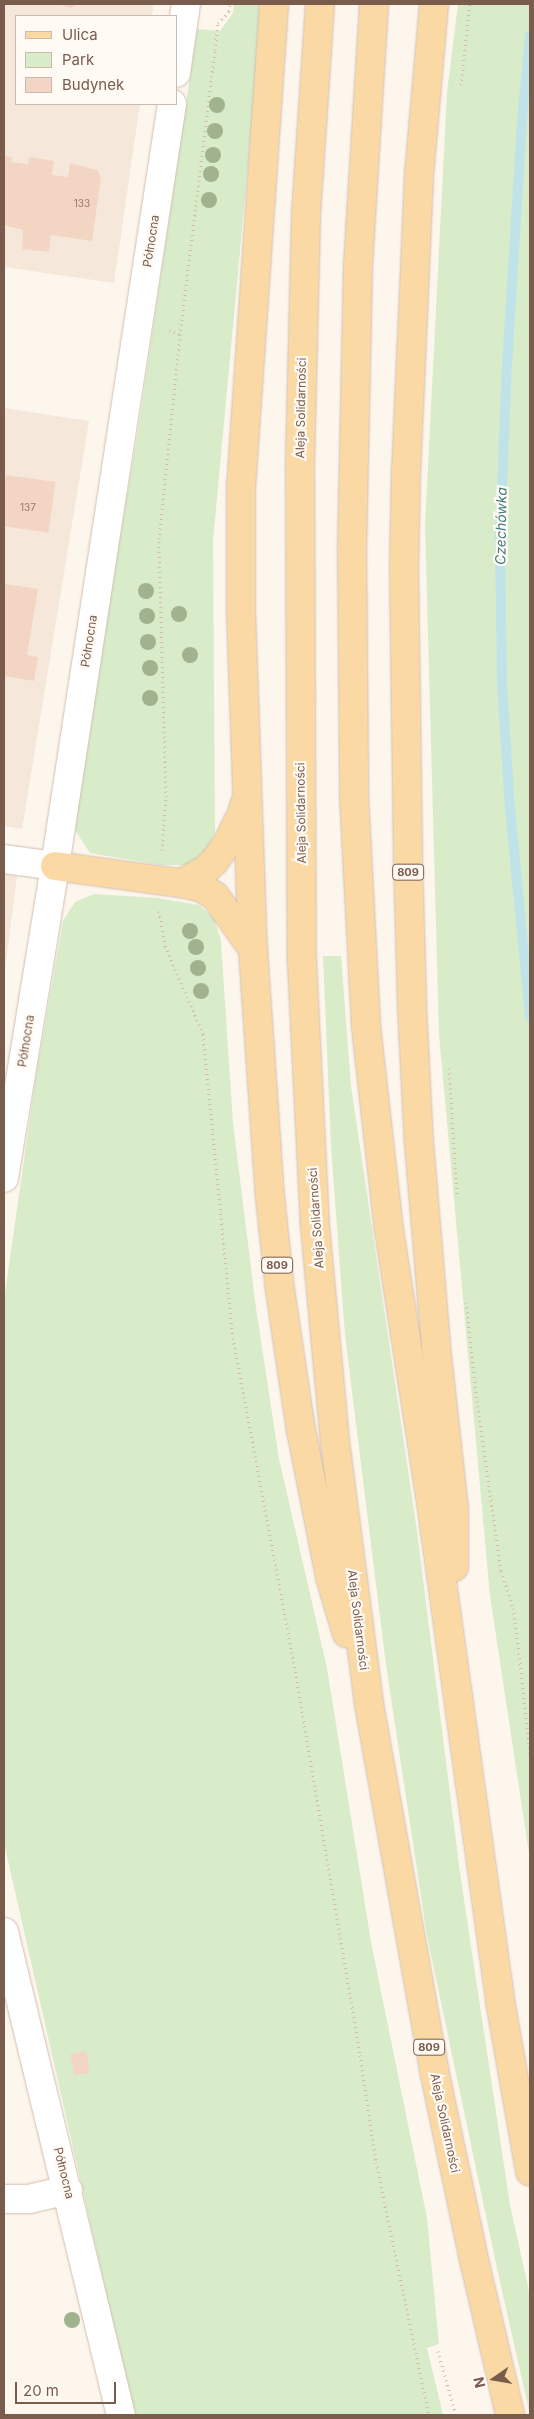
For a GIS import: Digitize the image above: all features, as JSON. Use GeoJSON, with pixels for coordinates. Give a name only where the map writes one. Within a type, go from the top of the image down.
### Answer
{"type":"FeatureCollection","features":[{"type":"Feature","properties":{"kind":"main road","name":"809"},"geometry":{"type":"LineString","coordinates":[[274,4],[241,487],[241,612],[253,950],[270,1197],[281,1300],[302,1430],[330,1577],[369,1704]]}},
{"type":"Feature","properties":{"kind":"main road","name":"Aleja Solidarności"},"geometry":{"type":"LineString","coordinates":[[320,4],[306,216],[301,369],[299,663],[302,962],[308,1102],[322,1304],[335,1442],[369,1704],[434,2070],[475,2264],[510,2415]]}},
{"type":"Feature","properties":{"kind":"main road"},"geometry":{"type":"LineString","coordinates":[[374,4],[358,264],[352,528],[353,731],[359,936],[369,1069],[379,1156],[454,1668]]}},
{"type":"Feature","properties":{"kind":"main road","name":"809"},"geometry":{"type":"LineString","coordinates":[[434,4],[419,176],[407,432],[404,569],[412,1007],[419,1143],[436,1347],[454,1510],[454,1668],[501,2006],[530,2171]]}},
{"type":"Feature","properties":{"kind":"main road"},"geometry":{"type":"LineString","coordinates":[[181,882],[205,870],[221,852],[242,813],[248,789]]}},
{"type":"Feature","properties":{"kind":"main road"},"geometry":{"type":"LineString","coordinates":[[55,866],[181,882],[200,888],[214,896],[253,950]]}},
{"type":"Feature","properties":{"kind":"street"},"geometry":{"type":"LineString","coordinates":[[178,59],[186,4]]}},
{"type":"Feature","properties":{"kind":"street","name":"Północna"},"geometry":{"type":"LineString","coordinates":[[4,1178],[8,1122],[55,866],[172,105]]}},
{"type":"Feature","properties":{"kind":"street"},"geometry":{"type":"LineString","coordinates":[[4,858],[55,866]]}},
{"type":"Feature","properties":{"kind":"street","name":"Północna"},"geometry":{"type":"LineString","coordinates":[[4,1932],[121,2415]]}},
{"type":"Feature","properties":{"kind":"street"},"geometry":{"type":"LineString","coordinates":[[4,2198],[29,2199],[68,2190]]}},
{"type":"Feature","properties":{"kind":"path"},"geometry":{"type":"LineString","coordinates":[[180,335],[218,23],[230,11],[230,4]]}},
{"type":"Feature","properties":{"kind":"path"},"geometry":{"type":"LineString","coordinates":[[460,92],[470,4]]}},
{"type":"Feature","properties":{"kind":"path"},"geometry":{"type":"LineString","coordinates":[[448,1059],[458,1198]]}},
{"type":"Feature","properties":{"kind":"path"},"geometry":{"type":"LineString","coordinates":[[466,1296],[477,1400],[500,1562],[513,1608],[530,1756]]}},
{"type":"Feature","properties":{"kind":"path"},"geometry":{"type":"LineString","coordinates":[[438,2351],[456,2415]]}},
{"type":"Feature","properties":{"kind":"shaded area"},"geometry":{"type":"Polygon","coordinates":[[[4,4],[154,4],[152,15],[15,15],[15,105],[140,105],[114,283],[4,267],[4,4]]]}},
{"type":"Feature","properties":{"kind":"shaded area"},"geometry":{"type":"Polygon","coordinates":[[[4,408],[89,421],[22,829],[4,826],[4,408]]]}},
{"type":"Feature","properties":{"kind":"shaded area"},"geometry":{"type":"Polygon","coordinates":[[[4,874],[17,876],[4,977],[4,874]]]}},
{"type":"Feature","properties":{"kind":"green space"},"geometry":{"type":"Polygon","coordinates":[[[234,4],[263,4],[213,541],[215,832],[207,849],[191,865],[161,865],[90,853],[75,830],[97,671],[138,431],[197,29],[220,31],[233,13],[234,4]]]}},
{"type":"Feature","properties":{"kind":"green space"},"geometry":{"type":"Polygon","coordinates":[[[458,4],[530,4],[530,1860],[490,1596],[439,1034],[425,526],[447,92],[458,4]]]}},
{"type":"Feature","properties":{"kind":"green space"},"geometry":{"type":"Polygon","coordinates":[[[94,894],[157,898],[199,905],[214,918],[221,941],[233,1123],[256,1308],[279,1459],[327,1668],[371,1942],[427,2218],[439,2344],[427,2348],[443,2415],[134,2415],[129,2394],[4,1843],[4,1300],[36,1076],[63,921],[75,902],[94,894]]]}},
{"type":"Feature","properties":{"kind":"green space"},"geometry":{"type":"Polygon","coordinates":[[[323,956],[341,956],[351,1086],[417,1531],[460,1873],[510,2205],[530,2296],[530,2415],[427,1936],[386,1665],[345,1335],[331,1147],[323,956]]]}},
{"type":"Feature","properties":{"kind":"building"},"geometry":{"type":"Polygon","coordinates":[[[59,4],[78,4],[71,8],[59,4]]]}},
{"type":"Feature","properties":{"kind":"building"},"geometry":{"type":"Polygon","coordinates":[[[4,156],[12,157],[11,162],[28,164],[29,157],[54,161],[52,175],[68,177],[70,163],[97,170],[101,177],[92,241],[51,235],[49,252],[22,249],[23,230],[4,225],[4,156]]]}},
{"type":"Feature","properties":{"kind":"building"},"geometry":{"type":"Polygon","coordinates":[[[6,475],[56,482],[48,532],[4,526],[6,475]]]}},
{"type":"Feature","properties":{"kind":"building"},"geometry":{"type":"Polygon","coordinates":[[[4,584],[38,589],[27,655],[38,657],[34,681],[4,676],[4,584]]]}},
{"type":"Feature","properties":{"kind":"building"},"geometry":{"type":"Polygon","coordinates":[[[86,2051],[90,2073],[74,2075],[70,2054],[86,2051]]]}},
{"type":"Feature","properties":{"kind":"waterway","name":"Czechówka"},"geometry":{"type":"LineString","coordinates":[[530,35],[522,121],[507,363],[500,539],[502,683],[510,809],[530,1017]]}}]}
